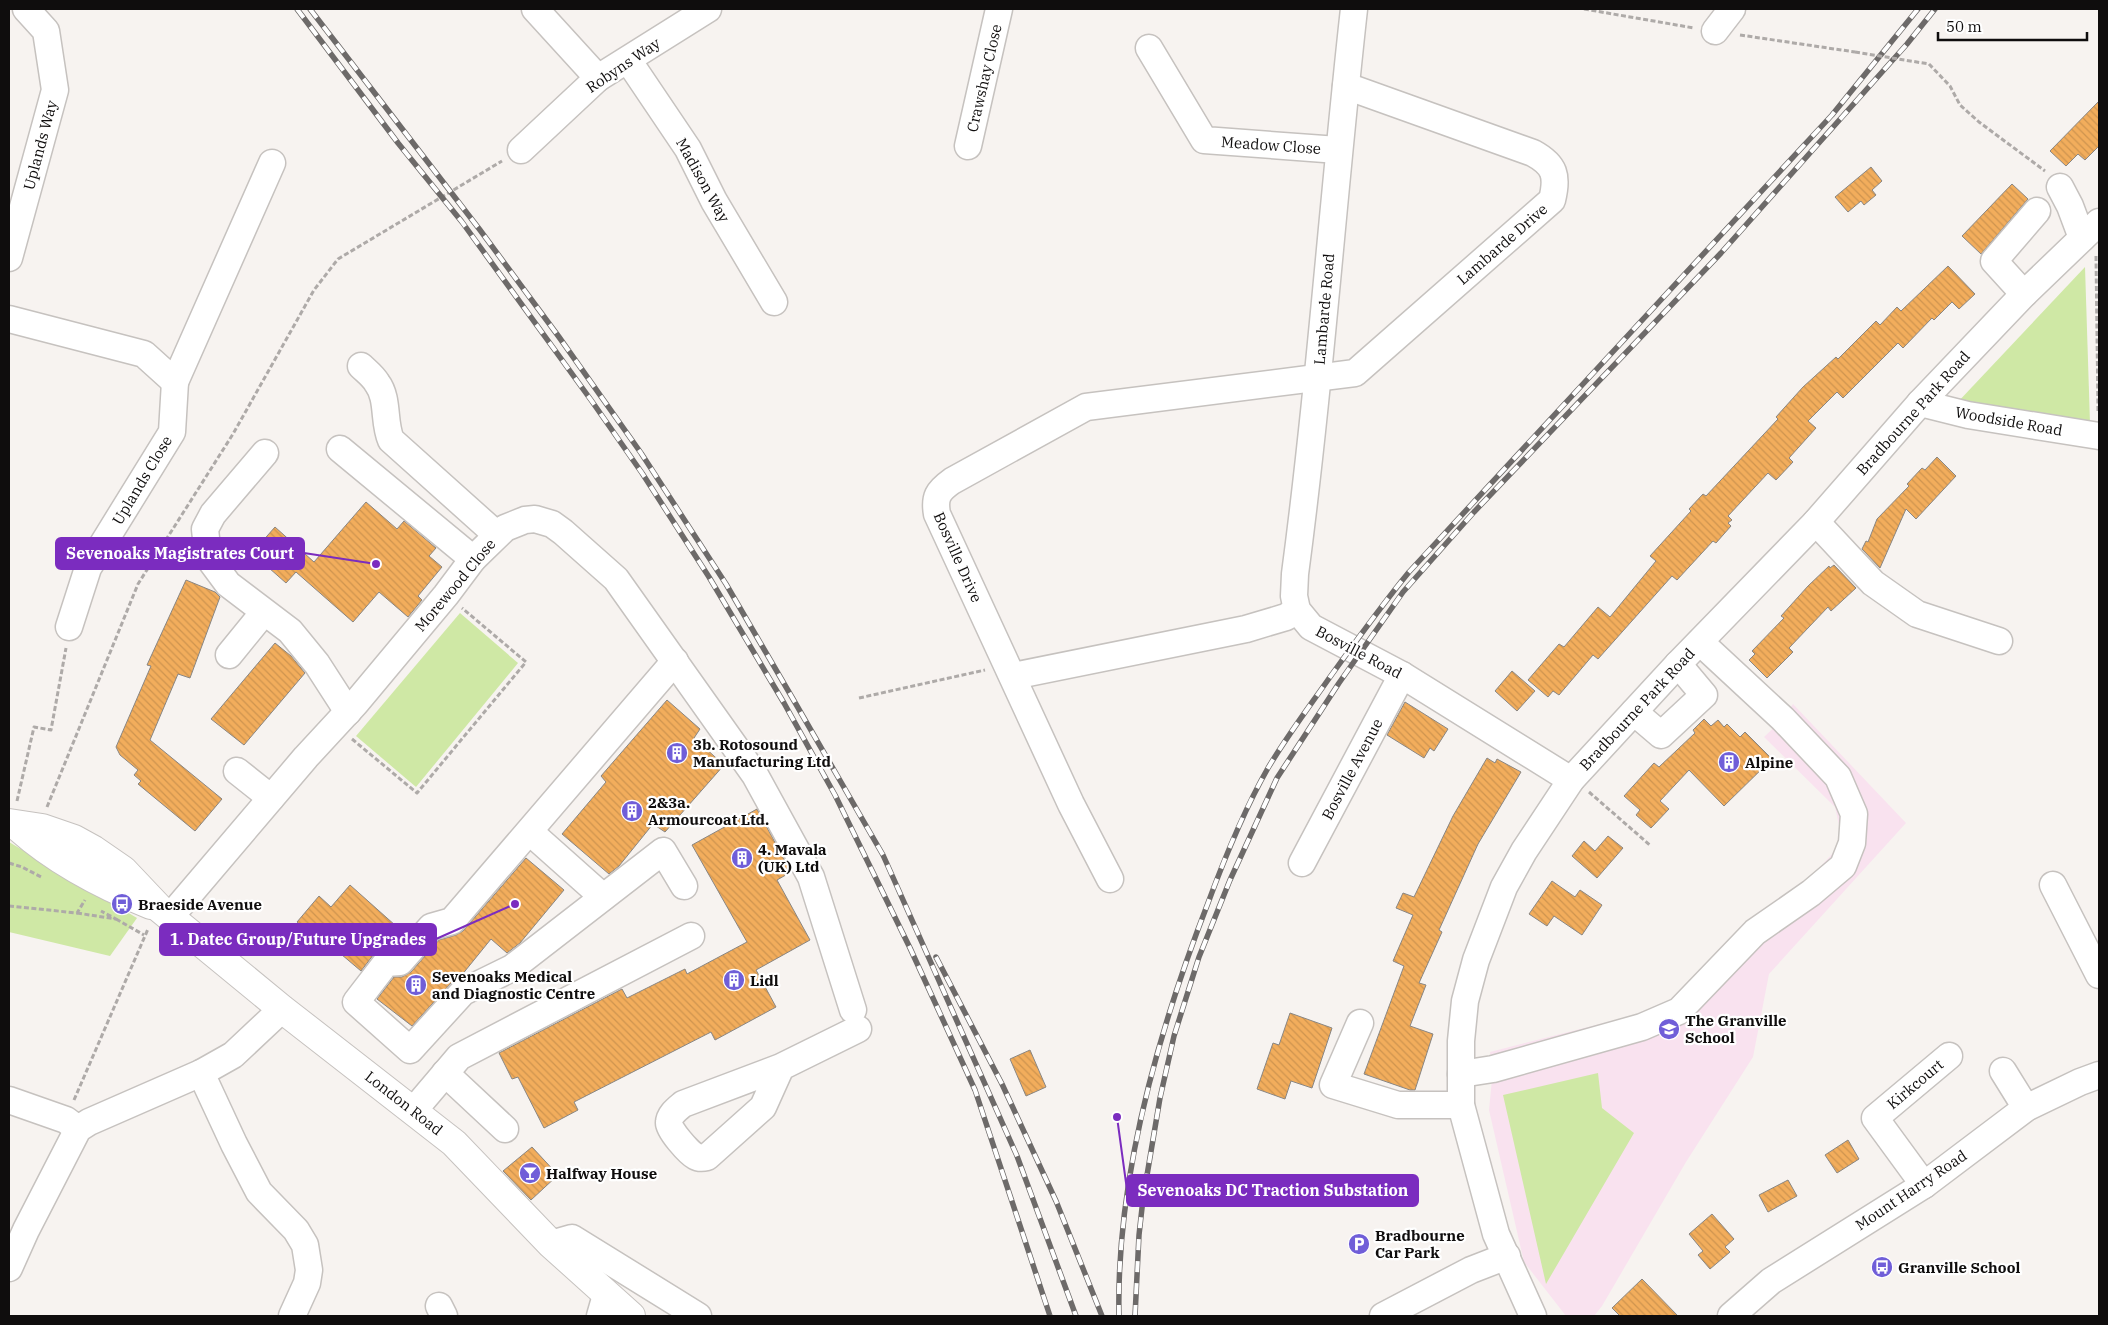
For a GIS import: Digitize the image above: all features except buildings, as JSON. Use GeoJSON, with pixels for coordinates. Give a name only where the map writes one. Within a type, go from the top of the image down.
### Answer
{"type":"FeatureCollection","features":[{"type":"Feature","properties":{"kind":"main road","name":"London Road"},"geometry":{"type":"LineString","coordinates":[[12,824],[42,828],[94,850],[124,870],[163,912],[282,1009],[454,1143],[551,1244],[603,1305],[631,1316]]}},
{"type":"Feature","properties":{"kind":"street","name":"Uplands Way"},"geometry":{"type":"LineString","coordinates":[[9,258],[55,90],[46,31],[26,9]]}},
{"type":"Feature","properties":{"kind":"street"},"geometry":{"type":"LineString","coordinates":[[535,9],[598,78]]}},
{"type":"Feature","properties":{"kind":"street","name":"Robyns Way"},"geometry":{"type":"LineString","coordinates":[[521,150],[598,78],[708,9]]}},
{"type":"Feature","properties":{"kind":"street","name":"Crawshay Close"},"geometry":{"type":"LineString","coordinates":[[968,146],[999,9]]}},
{"type":"Feature","properties":{"kind":"street","name":"Lambarde Road"},"geometry":{"type":"LineString","coordinates":[[1297,610],[1294,596],[1295,574],[1318,377],[1338,150],[1354,9]]}},
{"type":"Feature","properties":{"kind":"street"},"geometry":{"type":"LineString","coordinates":[[1715,32],[1732,9]]}},
{"type":"Feature","properties":{"kind":"street","name":"Meadow Close"},"geometry":{"type":"LineString","coordinates":[[1148,48],[1204,140],[1338,150]]}},
{"type":"Feature","properties":{"kind":"street","name":"Madison Way"},"geometry":{"type":"LineString","coordinates":[[628,60],[688,149],[714,201],[774,302]]}},
{"type":"Feature","properties":{"kind":"street","name":"Lambarde Drive"},"geometry":{"type":"LineString","coordinates":[[1318,377],[1356,373],[1552,200],[1556,186],[1552,168],[1544,159],[1533,153],[1346,86]]}},
{"type":"Feature","properties":{"kind":"street","name":"Uplands Close"},"geometry":{"type":"LineString","coordinates":[[70,627],[88,568],[172,432],[175,382],[272,163]]}},
{"type":"Feature","properties":{"kind":"street"},"geometry":{"type":"LineString","coordinates":[[2060,187],[2070,206],[2092,229]]}},
{"type":"Feature","properties":{"kind":"street"},"geometry":{"type":"LineString","coordinates":[[2024,294],[1994,260],[2037,211]]}},
{"type":"Feature","properties":{"kind":"street","name":"Bradbourne Park Road"},"geometry":{"type":"LineString","coordinates":[[1533,1316],[1496,1234],[1461,1105],[1465,1001],[1476,960],[1504,887],[1524,851],[1571,780],[1678,664],[1816,522],[1920,403],[2024,294],[2092,229]]}},
{"type":"Feature","properties":{"kind":"street"},"geometry":{"type":"LineString","coordinates":[[9,319],[144,354],[175,382]]}},
{"type":"Feature","properties":{"kind":"street"},"geometry":{"type":"LineString","coordinates":[[361,366],[378,383],[385,407],[387,431],[391,440],[497,535]]}},
{"type":"Feature","properties":{"kind":"street","name":"Bosville Drive"},"geometry":{"type":"LineString","coordinates":[[1110,879],[1071,804],[937,514],[936,496],[941,489],[952,481],[1086,407],[1318,377]]}},
{"type":"Feature","properties":{"kind":"street","name":"Woodside Road"},"geometry":{"type":"LineString","coordinates":[[1920,403],[1968,415],[2099,436]]}},
{"type":"Feature","properties":{"kind":"street"},"geometry":{"type":"LineString","coordinates":[[340,450],[472,559]]}},
{"type":"Feature","properties":{"kind":"street"},"geometry":{"type":"LineString","coordinates":[[265,453],[213,514],[206,529],[208,557],[228,584],[290,631],[303,646],[317,664],[342,718]]}},
{"type":"Feature","properties":{"kind":"street","name":"Morewood Close"},"geometry":{"type":"LineString","coordinates":[[163,912],[271,798],[342,718],[446,595],[472,559],[504,528],[524,520],[544,521],[564,532],[616,580],[756,775],[792,839],[810,877],[856,1020],[781,1067]]}},
{"type":"Feature","properties":{"kind":"street"},"geometry":{"type":"LineString","coordinates":[[1816,522],[1873,583],[1917,614],[1999,641]]}},
{"type":"Feature","properties":{"kind":"street"},"geometry":{"type":"LineString","coordinates":[[1010,671],[1246,629],[1286,617],[1297,610]]}},
{"type":"Feature","properties":{"kind":"street","name":"Bosville Road"},"geometry":{"type":"LineString","coordinates":[[1297,610],[1311,627],[1336,642],[1402,675],[1571,780]]}},
{"type":"Feature","properties":{"kind":"street"},"geometry":{"type":"LineString","coordinates":[[229,655],[264,612]]}},
{"type":"Feature","properties":{"kind":"street"},"geometry":{"type":"LineString","coordinates":[[1461,1074],[1493,1069],[1642,1027],[1679,1011],[1754,932],[1811,893],[1843,866],[1852,843],[1854,814],[1838,777],[1783,719],[1700,642]]}},
{"type":"Feature","properties":{"kind":"street"},"geometry":{"type":"LineString","coordinates":[[675,661],[452,921],[430,927],[400,962],[386,963],[356,1002],[410,1050],[462,992],[512,968],[663,850],[684,886]]}},
{"type":"Feature","properties":{"kind":"street"},"geometry":{"type":"LineString","coordinates":[[1634,712],[1662,735],[1704,695],[1678,664]]}},
{"type":"Feature","properties":{"kind":"street","name":"Bosville Avenue"},"geometry":{"type":"LineString","coordinates":[[1302,863],[1402,675]]}},
{"type":"Feature","properties":{"kind":"street"},"geometry":{"type":"LineString","coordinates":[[237,771],[271,798]]}},
{"type":"Feature","properties":{"kind":"street"},"geometry":{"type":"LineString","coordinates":[[530,832],[604,897]]}},
{"type":"Feature","properties":{"kind":"street"},"geometry":{"type":"LineString","coordinates":[[2053,885],[2099,975]]}},
{"type":"Feature","properties":{"kind":"street"},"geometry":{"type":"LineString","coordinates":[[414,1110],[459,1057],[691,936]]}},
{"type":"Feature","properties":{"kind":"street"},"geometry":{"type":"LineString","coordinates":[[9,1100],[72,1124],[89,1122],[201,1073],[233,1055],[282,1009]]}},
{"type":"Feature","properties":{"kind":"street"},"geometry":{"type":"LineString","coordinates":[[1360,1023],[1333,1085],[1398,1105],[1461,1105]]}},
{"type":"Feature","properties":{"kind":"street","name":"Kirkcourt"},"geometry":{"type":"LineString","coordinates":[[1924,1184],[1875,1118],[1949,1056]]}},
{"type":"Feature","properties":{"kind":"street"},"geometry":{"type":"LineString","coordinates":[[2003,1071],[2026,1108]]}},
{"type":"Feature","properties":{"kind":"street"},"geometry":{"type":"LineString","coordinates":[[201,1073],[256,1187],[296,1230],[305,1245],[309,1264],[307,1283],[292,1316]]}},
{"type":"Feature","properties":{"kind":"street"},"geometry":{"type":"LineString","coordinates":[[445,1073],[505,1129]]}},
{"type":"Feature","properties":{"kind":"street","name":"Mount Harry Road"},"geometry":{"type":"LineString","coordinates":[[1731,1316],[1771,1281],[1924,1184],[2026,1108],[2099,1075]]}},
{"type":"Feature","properties":{"kind":"street"},"geometry":{"type":"LineString","coordinates":[[9,1268],[72,1124]]}},
{"type":"Feature","properties":{"kind":"street"},"geometry":{"type":"LineString","coordinates":[[551,1244],[572,1238],[698,1316]]}},
{"type":"Feature","properties":{"kind":"street"},"geometry":{"type":"LineString","coordinates":[[1383,1316],[1471,1270],[1507,1256]]}},
{"type":"Feature","properties":{"kind":"path"},"geometry":{"type":"LineString","coordinates":[[1584,9],[1715,32],[1929,64],[1950,86],[1960,105],[1979,122],[2039,165],[2060,187]]}},
{"type":"Feature","properties":{"kind":"path"},"geometry":{"type":"LineString","coordinates":[[2092,229],[2099,436]]}},
{"type":"Feature","properties":{"kind":"path"},"geometry":{"type":"LineString","coordinates":[[342,718],[417,793],[526,662],[446,595]]}},
{"type":"Feature","properties":{"kind":"path"},"geometry":{"type":"LineString","coordinates":[[12,824],[34,727],[51,730],[70,627]]}},
{"type":"Feature","properties":{"kind":"path"},"geometry":{"type":"LineString","coordinates":[[859,698],[1010,671]]}},
{"type":"Feature","properties":{"kind":"path"},"geometry":{"type":"LineString","coordinates":[[1571,780],[1592,794],[1651,846]]}},
{"type":"Feature","properties":{"kind":"path"},"geometry":{"type":"LineString","coordinates":[[9,863],[22,867],[49,881]]}},
{"type":"Feature","properties":{"kind":"path"},"geometry":{"type":"LineString","coordinates":[[77,913],[87,896]]}},
{"type":"Feature","properties":{"kind":"path"},"geometry":{"type":"LineString","coordinates":[[77,897],[92,906]]}},
{"type":"Feature","properties":{"kind":"path"},"geometry":{"type":"LineString","coordinates":[[9,906],[116,919]]}},
{"type":"Feature","properties":{"kind":"path"},"geometry":{"type":"LineString","coordinates":[[100,910],[144,935]]}},
{"type":"Feature","properties":{"kind":"path"},"geometry":{"type":"LineString","coordinates":[[72,1124],[144,935],[163,912]]}},
{"type":"Feature","properties":{"kind":"shaded area","name":"The Granville School"},"geometry":{"type":"Polygon","coordinates":[[[1793,704],[1906,823],[1769,974],[1753,1057],[1686,1162],[1602,1306],[1594,1316],[1566,1316],[1524,1262],[1489,1110],[1493,1069],[1490,1052],[1667,1007],[1801,888],[1843,842],[1835,807],[1764,737],[1783,719],[1793,704]]]}},
{"type":"Feature","properties":{"kind":"green space"},"geometry":{"type":"Polygon","coordinates":[[[2085,267],[2090,423],[1956,404],[2085,267]]]}},
{"type":"Feature","properties":{"kind":"green space"},"geometry":{"type":"Polygon","coordinates":[[[460,613],[518,663],[416,787],[356,736],[460,613]]]}},
{"type":"Feature","properties":{"kind":"green space"},"geometry":{"type":"Polygon","coordinates":[[[9,842],[137,918],[110,956],[9,932],[9,842]]]}},
{"type":"Feature","properties":{"kind":"green space"},"geometry":{"type":"Polygon","coordinates":[[[1598,1073],[1602,1108],[1634,1133],[1546,1284],[1503,1095],[1598,1073]]]}},
{"type":"Feature","properties":{"kind":"railway"},"geometry":{"type":"LineString","coordinates":[[297,9],[398,143],[462,222],[591,400],[642,473],[709,577],[784,703],[835,795],[910,948],[975,1090],[1050,1316]]}},
{"type":"Feature","properties":{"kind":"railway"},"geometry":{"type":"LineString","coordinates":[[310,9],[480,230],[559,337],[641,453],[726,584],[883,855],[1017,1156],[1076,1316]]}},
{"type":"Feature","properties":{"kind":"railway"},"geometry":{"type":"LineString","coordinates":[[1119,1316],[1120,1264],[1125,1212],[1133,1159],[1158,1053],[1190,951],[1221,868],[1243,817],[1268,768],[1290,733],[1330,677],[1409,572],[1832,115],[1918,9]]}},
{"type":"Feature","properties":{"kind":"railway"},"geometry":{"type":"LineString","coordinates":[[1135,1316],[1139,1235],[1143,1199],[1160,1098],[1174,1036],[1199,957],[1230,880],[1277,778],[1339,683],[1403,592],[1474,512],[1721,253],[1907,44],[1935,9]]}},
{"type":"Feature","properties":{"kind":"railway"},"geometry":{"type":"LineString","coordinates":[[936,957],[1002,1084],[1056,1201],[1102,1316]]}},
{"type":"Feature","properties":{"kind":"place","name":"Sevenoaks Magistrates Court"},"geometry":{"type":"Point","coordinates":[376,564]}},
{"type":"Feature","properties":{"kind":"place","name":"3b. Rotosound Manufacturing Ltd"},"geometry":{"type":"Point","coordinates":[677,753]}},
{"type":"Feature","properties":{"kind":"place","name":"Alpine"},"geometry":{"type":"Point","coordinates":[1729,762]}},
{"type":"Feature","properties":{"kind":"place","name":"2&3a. Armourcoat Ltd."},"geometry":{"type":"Point","coordinates":[632,811]}},
{"type":"Feature","properties":{"kind":"place","name":"4. Mavala (UK) Ltd"},"geometry":{"type":"Point","coordinates":[742,858]}},
{"type":"Feature","properties":{"kind":"place","name":"Braeside Avenue"},"geometry":{"type":"Point","coordinates":[122,904]}},
{"type":"Feature","properties":{"kind":"place","name":"1. Datec Group/Future Upgrades"},"geometry":{"type":"Point","coordinates":[515,904]}},
{"type":"Feature","properties":{"kind":"place","name":"Lidl"},"geometry":{"type":"Point","coordinates":[734,980]}},
{"type":"Feature","properties":{"kind":"place","name":"Sevenoaks Medical and Diagnostic Centre"},"geometry":{"type":"Point","coordinates":[416,985]}},
{"type":"Feature","properties":{"kind":"place","name":"The Granville School"},"geometry":{"type":"Point","coordinates":[1669,1029]}},
{"type":"Feature","properties":{"kind":"place","name":"Sevenoaks DC Traction Substation"},"geometry":{"type":"Point","coordinates":[1117,1117]}},
{"type":"Feature","properties":{"kind":"place","name":"Halfway House"},"geometry":{"type":"Point","coordinates":[530,1173]}},
{"type":"Feature","properties":{"kind":"place","name":"Bradbourne Car Park"},"geometry":{"type":"Point","coordinates":[1359,1244]}},
{"type":"Feature","properties":{"kind":"place","name":"Granville School"},"geometry":{"type":"Point","coordinates":[1882,1267]}}]}
